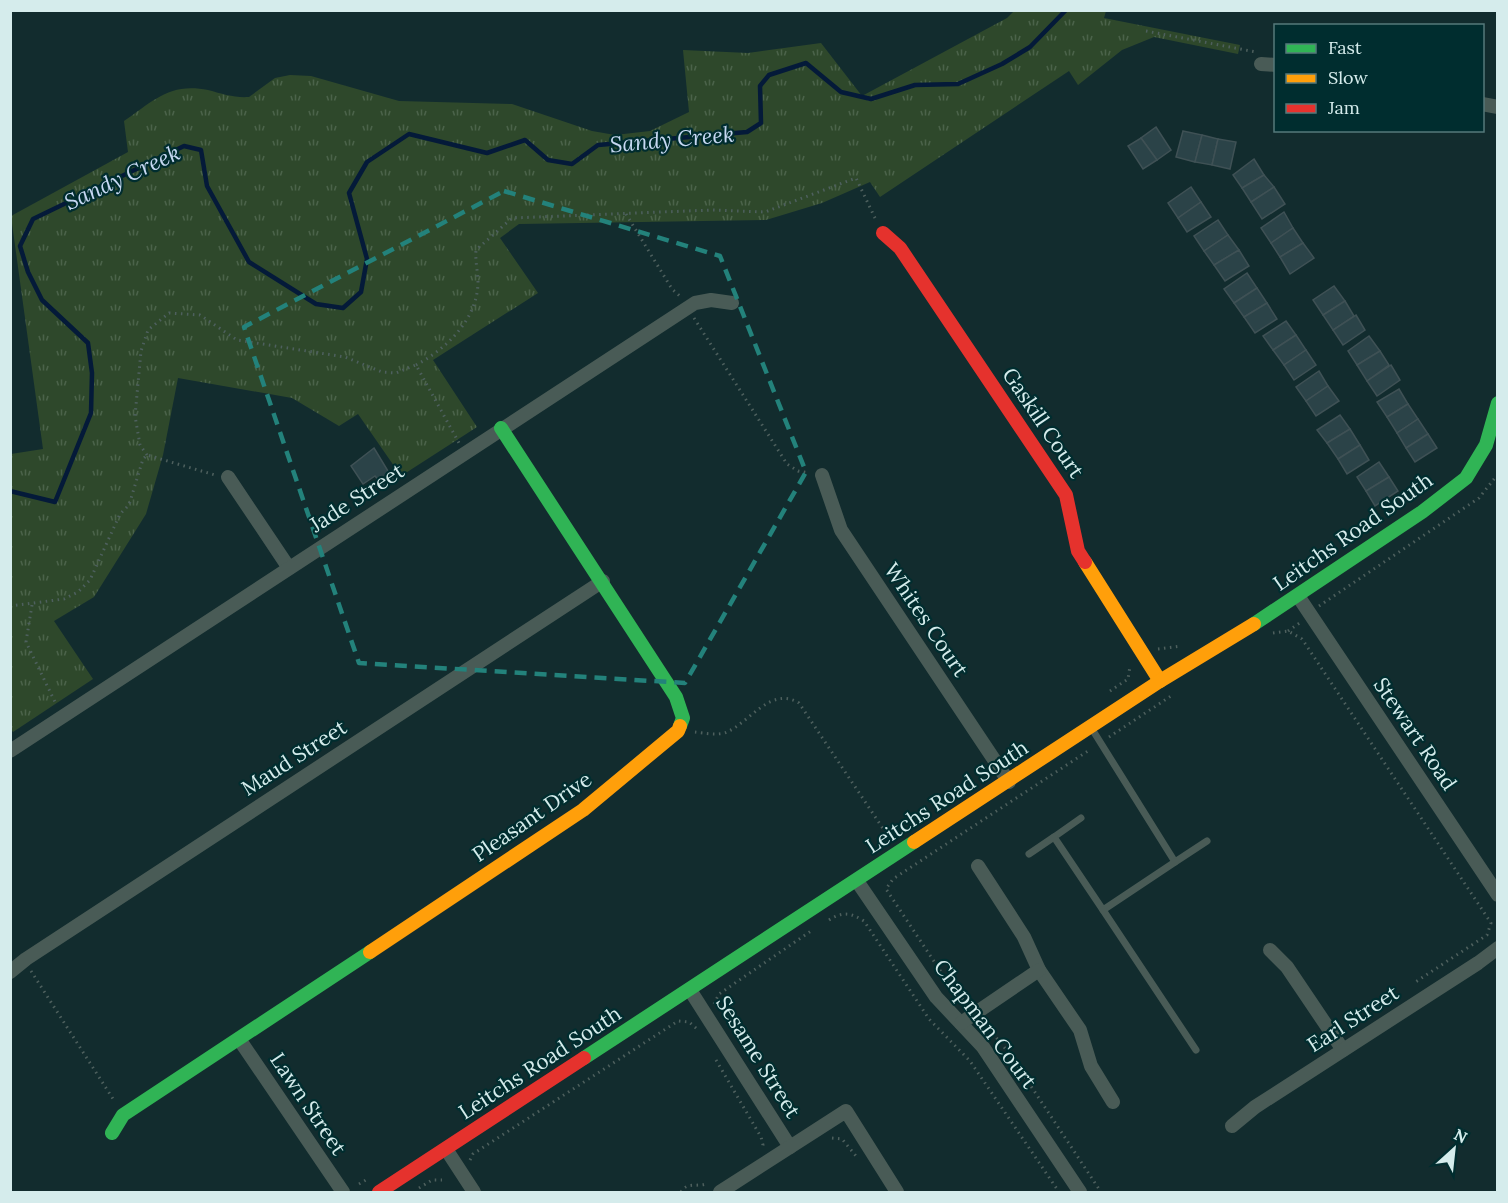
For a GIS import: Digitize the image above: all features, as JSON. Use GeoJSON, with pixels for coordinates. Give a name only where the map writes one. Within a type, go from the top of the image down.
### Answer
{"type":"FeatureCollection","features":[{"type":"Feature","properties":{"kind":"street"},"geometry":{"type":"LineString","coordinates":[[1261,64],[1274,65]]}},
{"type":"Feature","properties":{"kind":"street","name":"Gaskill Court"},"geometry":{"type":"LineString","coordinates":[[883,233],[900,248],[1066,495],[1078,551],[1160,681]]}},
{"type":"Feature","properties":{"kind":"street","name":"Jade Street"},"geometry":{"type":"LineString","coordinates":[[10,751],[695,303],[711,300],[732,303]]}},
{"type":"Feature","properties":{"kind":"street","name":"Leitchs Road South"},"geometry":{"type":"LineString","coordinates":[[379,1192],[1092,729],[1160,681],[1298,596],[1422,512],[1466,478],[1492,447],[1497,403]]}},
{"type":"Feature","properties":{"kind":"street"},"geometry":{"type":"LineString","coordinates":[[501,428],[603,581],[676,697],[682,718],[678,731]]}},
{"type":"Feature","properties":{"kind":"street","name":"Whites Court"},"geometry":{"type":"LineString","coordinates":[[822,475],[841,530],[1009,782]]}},
{"type":"Feature","properties":{"kind":"street"},"geometry":{"type":"LineString","coordinates":[[228,477],[289,568]]}},
{"type":"Feature","properties":{"kind":"street","name":"Maud Street"},"geometry":{"type":"LineString","coordinates":[[12,967],[603,581]]}},
{"type":"Feature","properties":{"kind":"street","name":"Stewart Road"},"geometry":{"type":"LineString","coordinates":[[1298,596],[1497,895]]}},
{"type":"Feature","properties":{"kind":"street","name":"Pleasant Drive"},"geometry":{"type":"LineString","coordinates":[[112,1133],[123,1115],[583,810],[678,731]]}},
{"type":"Feature","properties":{"kind":"street"},"geometry":{"type":"LineString","coordinates":[[978,866],[1024,937],[1039,970],[1080,1030],[1091,1066],[1113,1102]]}},
{"type":"Feature","properties":{"kind":"street","name":"Chapman Court"},"geometry":{"type":"LineString","coordinates":[[857,881],[936,997],[982,1047],[1080,1192]]}},
{"type":"Feature","properties":{"kind":"street","name":"Earl Street"},"geometry":{"type":"LineString","coordinates":[[1232,1126],[1255,1107],[1478,963],[1497,948]]}},
{"type":"Feature","properties":{"kind":"street"},"geometry":{"type":"LineString","coordinates":[[1270,950],[1287,967],[1343,1050]]}},
{"type":"Feature","properties":{"kind":"street"},"geometry":{"type":"LineString","coordinates":[[961,1023],[1039,970]]}},
{"type":"Feature","properties":{"kind":"street","name":"Sesame Street"},"geometry":{"type":"LineString","coordinates":[[690,990],[790,1147]]}},
{"type":"Feature","properties":{"kind":"street","name":"Lawn Street"},"geometry":{"type":"LineString","coordinates":[[239,1039],[343,1192]]}},
{"type":"Feature","properties":{"kind":"street"},"geometry":{"type":"LineString","coordinates":[[716,1186],[790,1147],[846,1112],[897,1192]]}},
{"type":"Feature","properties":{"kind":"street"},"geometry":{"type":"LineString","coordinates":[[446,1149],[474,1192]]}},
{"type":"Feature","properties":{"kind":"lane"},"geometry":{"type":"LineString","coordinates":[[1092,729],[1175,862]]}},
{"type":"Feature","properties":{"kind":"lane"},"geometry":{"type":"LineString","coordinates":[[1029,854],[1081,818]]}},
{"type":"Feature","properties":{"kind":"lane"},"geometry":{"type":"LineString","coordinates":[[1054,837],[1196,1050]]}},
{"type":"Feature","properties":{"kind":"lane"},"geometry":{"type":"LineString","coordinates":[[1103,910],[1207,841]]}},
{"type":"Feature","properties":{"kind":"path"},"geometry":{"type":"LineString","coordinates":[[1146,31],[1261,52],[1261,64]]}},
{"type":"Feature","properties":{"kind":"path"},"geometry":{"type":"LineString","coordinates":[[228,477],[147,455],[140,445],[135,416],[141,351],[148,330],[169,313],[201,315],[237,340],[345,357],[382,372],[396,373],[435,355],[454,338],[465,320],[478,285],[476,250],[512,218],[712,210],[765,212],[856,178],[883,233]]}},
{"type":"Feature","properties":{"kind":"path"},"geometry":{"type":"LineString","coordinates":[[626,214],[672,289],[682,298]]}},
{"type":"Feature","properties":{"kind":"path"},"geometry":{"type":"LineString","coordinates":[[691,314],[787,464],[798,471],[822,475]]}},
{"type":"Feature","properties":{"kind":"path"},"geometry":{"type":"LineString","coordinates":[[416,365],[465,453]]}},
{"type":"Feature","properties":{"kind":"path"},"geometry":{"type":"LineString","coordinates":[[10,606],[32,605],[64,599],[78,592],[90,580],[120,514],[129,505],[143,459],[147,455]]}},
{"type":"Feature","properties":{"kind":"path"},"geometry":{"type":"LineString","coordinates":[[1266,634],[1287,631],[1311,615],[1320,605],[1479,498],[1497,474]]}},
{"type":"Feature","properties":{"kind":"path"},"geometry":{"type":"LineString","coordinates":[[32,605],[26,642],[62,717]]}},
{"type":"Feature","properties":{"kind":"path"},"geometry":{"type":"LineString","coordinates":[[1287,631],[1302,639],[1491,922],[1487,935],[1414,983]]}},
{"type":"Feature","properties":{"kind":"path"},"geometry":{"type":"LineString","coordinates":[[1158,649],[1180,646]]}},
{"type":"Feature","properties":{"kind":"path"},"geometry":{"type":"LineString","coordinates":[[886,889],[893,879],[1178,692]]}},
{"type":"Feature","properties":{"kind":"path"},"geometry":{"type":"LineString","coordinates":[[678,731],[726,733],[776,698],[791,698],[799,703],[899,854]]}},
{"type":"Feature","properties":{"kind":"path"},"geometry":{"type":"LineString","coordinates":[[826,921],[839,914],[851,913],[864,921],[929,1019],[970,1061],[1059,1192]]}},
{"type":"Feature","properties":{"kind":"path"},"geometry":{"type":"LineString","coordinates":[[714,1004],[719,994],[817,928]]}},
{"type":"Feature","properties":{"kind":"path"},"geometry":{"type":"LineString","coordinates":[[26,959],[35,978],[123,1115]]}},
{"type":"Feature","properties":{"kind":"path"},"geometry":{"type":"LineString","coordinates":[[472,1169],[469,1162],[473,1154],[678,1021],[689,1022],[701,1035]]}},
{"type":"Feature","properties":{"kind":"path"},"geometry":{"type":"LineString","coordinates":[[716,1060],[761,1137],[763,1145],[756,1151]]}},
{"type":"Feature","properties":{"kind":"path"},"geometry":{"type":"LineString","coordinates":[[824,1140],[842,1139],[861,1163]]}},
{"type":"Feature","properties":{"kind":"path"},"geometry":{"type":"LineString","coordinates":[[412,1192],[432,1180],[442,1180]]}},
{"type":"Feature","properties":{"kind":"path"},"geometry":{"type":"LineString","coordinates":[[681,1192],[683,1188],[695,1184],[716,1186]]}},
{"type":"Feature","properties":{"kind":"highlighted area"},"geometry":{"type":"Polygon","coordinates":[[[504,191],[720,256],[806,472],[685,683],[359,663],[244,327],[504,191]]]}},
{"type":"Feature","properties":{"kind":"green space"},"geometry":{"type":"Polygon","coordinates":[[[1014,11],[1106,11],[1104,18],[1240,45],[1238,54],[1154,37],[1122,50],[1078,85],[1069,71],[880,197],[870,182],[822,203],[766,220],[519,224],[500,238],[538,293],[433,360],[477,427],[401,476],[358,414],[339,426],[292,398],[178,378],[163,455],[146,514],[94,597],[54,621],[93,679],[13,732],[10,728],[11,454],[43,449],[11,216],[128,152],[124,121],[172,91],[195,88],[249,97],[275,78],[290,75],[311,76],[399,101],[512,104],[592,131],[615,135],[650,131],[689,112],[683,50],[748,53],[821,43],[862,96],[1007,18],[1014,11]]]}},
{"type":"Feature","properties":{"kind":"building"},"geometry":{"type":"Polygon","coordinates":[[[1156,127],[1171,150],[1157,160],[1141,138],[1156,127]]]}},
{"type":"Feature","properties":{"kind":"building"},"geometry":{"type":"Polygon","coordinates":[[[1183,131],[1202,135],[1195,162],[1176,157],[1183,131]]]}},
{"type":"Feature","properties":{"kind":"building"},"geometry":{"type":"Polygon","coordinates":[[[1202,135],[1218,139],[1212,165],[1195,162],[1202,135]]]}},
{"type":"Feature","properties":{"kind":"building"},"geometry":{"type":"Polygon","coordinates":[[[1141,138],[1157,160],[1143,169],[1128,146],[1141,138]]]}},
{"type":"Feature","properties":{"kind":"building"},"geometry":{"type":"Polygon","coordinates":[[[1218,139],[1236,142],[1230,169],[1212,165],[1218,139]]]}},
{"type":"Feature","properties":{"kind":"building"},"geometry":{"type":"Polygon","coordinates":[[[1254,159],[1264,175],[1242,188],[1233,175],[1254,159]]]}},
{"type":"Feature","properties":{"kind":"building"},"geometry":{"type":"Polygon","coordinates":[[[1264,175],[1274,187],[1251,202],[1242,188],[1264,175]]]}},
{"type":"Feature","properties":{"kind":"building"},"geometry":{"type":"Polygon","coordinates":[[[1191,187],[1201,202],[1178,218],[1168,203],[1191,187]]]}},
{"type":"Feature","properties":{"kind":"building"},"geometry":{"type":"Polygon","coordinates":[[[1274,187],[1285,204],[1262,219],[1251,202],[1274,187]]]}},
{"type":"Feature","properties":{"kind":"building"},"geometry":{"type":"Polygon","coordinates":[[[1201,202],[1211,217],[1187,232],[1178,218],[1201,202]]]}},
{"type":"Feature","properties":{"kind":"building"},"geometry":{"type":"Polygon","coordinates":[[[1284,212],[1293,228],[1271,243],[1261,228],[1284,212]]]}},
{"type":"Feature","properties":{"kind":"building"},"geometry":{"type":"Polygon","coordinates":[[[1218,220],[1228,235],[1204,251],[1194,236],[1218,220]]]}},
{"type":"Feature","properties":{"kind":"building"},"geometry":{"type":"Polygon","coordinates":[[[1293,228],[1303,243],[1280,257],[1271,243],[1293,228]]]}},
{"type":"Feature","properties":{"kind":"building"},"geometry":{"type":"Polygon","coordinates":[[[1228,235],[1239,250],[1214,265],[1204,251],[1228,235]]]}},
{"type":"Feature","properties":{"kind":"building"},"geometry":{"type":"Polygon","coordinates":[[[1303,243],[1314,258],[1290,274],[1280,257],[1303,243]]]}},
{"type":"Feature","properties":{"kind":"building"},"geometry":{"type":"Polygon","coordinates":[[[1239,250],[1249,266],[1225,281],[1214,265],[1239,250]]]}},
{"type":"Feature","properties":{"kind":"building"},"geometry":{"type":"Polygon","coordinates":[[[1247,273],[1257,288],[1234,303],[1224,289],[1247,273]]]}},
{"type":"Feature","properties":{"kind":"building"},"geometry":{"type":"Polygon","coordinates":[[[1334,286],[1345,301],[1323,315],[1313,300],[1334,286]]]}},
{"type":"Feature","properties":{"kind":"building"},"geometry":{"type":"Polygon","coordinates":[[[1257,288],[1267,303],[1244,317],[1234,303],[1257,288]]]}},
{"type":"Feature","properties":{"kind":"building"},"geometry":{"type":"Polygon","coordinates":[[[1345,301],[1354,316],[1333,330],[1323,315],[1345,301]]]}},
{"type":"Feature","properties":{"kind":"building"},"geometry":{"type":"Polygon","coordinates":[[[1267,303],[1277,319],[1255,333],[1244,317],[1267,303]]]}},
{"type":"Feature","properties":{"kind":"building"},"geometry":{"type":"Polygon","coordinates":[[[1356,315],[1365,330],[1343,345],[1333,330],[1356,315]]]}},
{"type":"Feature","properties":{"kind":"building"},"geometry":{"type":"Polygon","coordinates":[[[1286,321],[1296,335],[1273,350],[1263,336],[1286,321]]]}},
{"type":"Feature","properties":{"kind":"building"},"geometry":{"type":"Polygon","coordinates":[[[1296,335],[1306,350],[1284,365],[1273,350],[1296,335]]]}},
{"type":"Feature","properties":{"kind":"building"},"geometry":{"type":"Polygon","coordinates":[[[1369,336],[1380,351],[1357,365],[1348,351],[1369,336]]]}},
{"type":"Feature","properties":{"kind":"building"},"geometry":{"type":"Polygon","coordinates":[[[1306,350],[1316,365],[1294,380],[1284,365],[1306,350]]]}},
{"type":"Feature","properties":{"kind":"building"},"geometry":{"type":"Polygon","coordinates":[[[1380,351],[1389,365],[1367,381],[1357,365],[1380,351]]]}},
{"type":"Feature","properties":{"kind":"building"},"geometry":{"type":"Polygon","coordinates":[[[1391,365],[1400,380],[1377,396],[1367,381],[1391,365]]]}},
{"type":"Feature","properties":{"kind":"building"},"geometry":{"type":"Polygon","coordinates":[[[1319,371],[1328,386],[1306,401],[1296,387],[1319,371]]]}},
{"type":"Feature","properties":{"kind":"building"},"geometry":{"type":"Polygon","coordinates":[[[1328,386],[1339,401],[1316,416],[1306,401],[1328,386]]]}},
{"type":"Feature","properties":{"kind":"building"},"geometry":{"type":"Polygon","coordinates":[[[1399,389],[1408,404],[1387,417],[1377,402],[1399,389]]]}},
{"type":"Feature","properties":{"kind":"building"},"geometry":{"type":"Polygon","coordinates":[[[1408,404],[1418,419],[1397,433],[1387,417],[1408,404]]]}},
{"type":"Feature","properties":{"kind":"building"},"geometry":{"type":"Polygon","coordinates":[[[1340,415],[1350,429],[1327,443],[1317,430],[1340,415]]]}},
{"type":"Feature","properties":{"kind":"building"},"geometry":{"type":"Polygon","coordinates":[[[1418,419],[1428,434],[1406,448],[1397,433],[1418,419]]]}},
{"type":"Feature","properties":{"kind":"building"},"geometry":{"type":"Polygon","coordinates":[[[1350,429],[1360,445],[1338,459],[1327,443],[1350,429]]]}},
{"type":"Feature","properties":{"kind":"building"},"geometry":{"type":"Polygon","coordinates":[[[1428,434],[1437,448],[1415,462],[1406,448],[1428,434]]]}},
{"type":"Feature","properties":{"kind":"building"},"geometry":{"type":"Polygon","coordinates":[[[1360,445],[1369,460],[1347,474],[1338,459],[1360,445]]]}},
{"type":"Feature","properties":{"kind":"building"},"geometry":{"type":"Polygon","coordinates":[[[374,448],[394,481],[384,487],[375,476],[363,484],[351,466],[374,448]]]}},
{"type":"Feature","properties":{"kind":"building"},"geometry":{"type":"Polygon","coordinates":[[[1379,462],[1389,477],[1366,491],[1357,477],[1379,462]]]}},
{"type":"Feature","properties":{"kind":"building"},"geometry":{"type":"Polygon","coordinates":[[[1389,477],[1398,491],[1375,506],[1366,491],[1389,477]]]}},
{"type":"Feature","properties":{"kind":"waterway","name":"Sandy Creek"},"geometry":{"type":"LineString","coordinates":[[10,491],[55,502],[91,413],[92,373],[88,343],[42,300],[28,272],[20,246],[33,219],[184,146],[201,150],[207,186],[249,262],[316,304],[343,308],[361,292],[367,259],[349,193],[367,162],[409,134],[487,153],[525,140],[548,160],[572,164],[598,145],[747,132],[761,123],[760,86],[769,75],[806,63],[841,92],[871,99],[915,85],[958,84],[1002,64],[1030,47],[1066,10]]}},
{"type":"Feature","properties":{"kind":"traffic: fast"},"geometry":{"type":"LineString","coordinates":[[1254,624],[1422,512],[1466,478],[1486,445],[1498,403]]}},
{"type":"Feature","properties":{"kind":"traffic: fast"},"geometry":{"type":"LineString","coordinates":[[501,428],[676,697],[683,718],[680,726]]}},
{"type":"Feature","properties":{"kind":"traffic: fast"},"geometry":{"type":"LineString","coordinates":[[584,1058],[914,842]]}},
{"type":"Feature","properties":{"kind":"traffic: fast"},"geometry":{"type":"LineString","coordinates":[[112,1133],[123,1115],[370,952]]}},
{"type":"Feature","properties":{"kind":"traffic: slow"},"geometry":{"type":"LineString","coordinates":[[1085,562],[1160,681]]}},
{"type":"Feature","properties":{"kind":"traffic: slow"},"geometry":{"type":"LineString","coordinates":[[914,842],[1160,681],[1254,624]]}},
{"type":"Feature","properties":{"kind":"traffic: slow"},"geometry":{"type":"LineString","coordinates":[[370,952],[583,810],[678,731],[680,726]]}},
{"type":"Feature","properties":{"kind":"traffic: jam"},"geometry":{"type":"LineString","coordinates":[[883,233],[900,248],[1066,495],[1078,551],[1085,562]]}},
{"type":"Feature","properties":{"kind":"traffic: jam"},"geometry":{"type":"LineString","coordinates":[[379,1192],[584,1058]]}}]}
